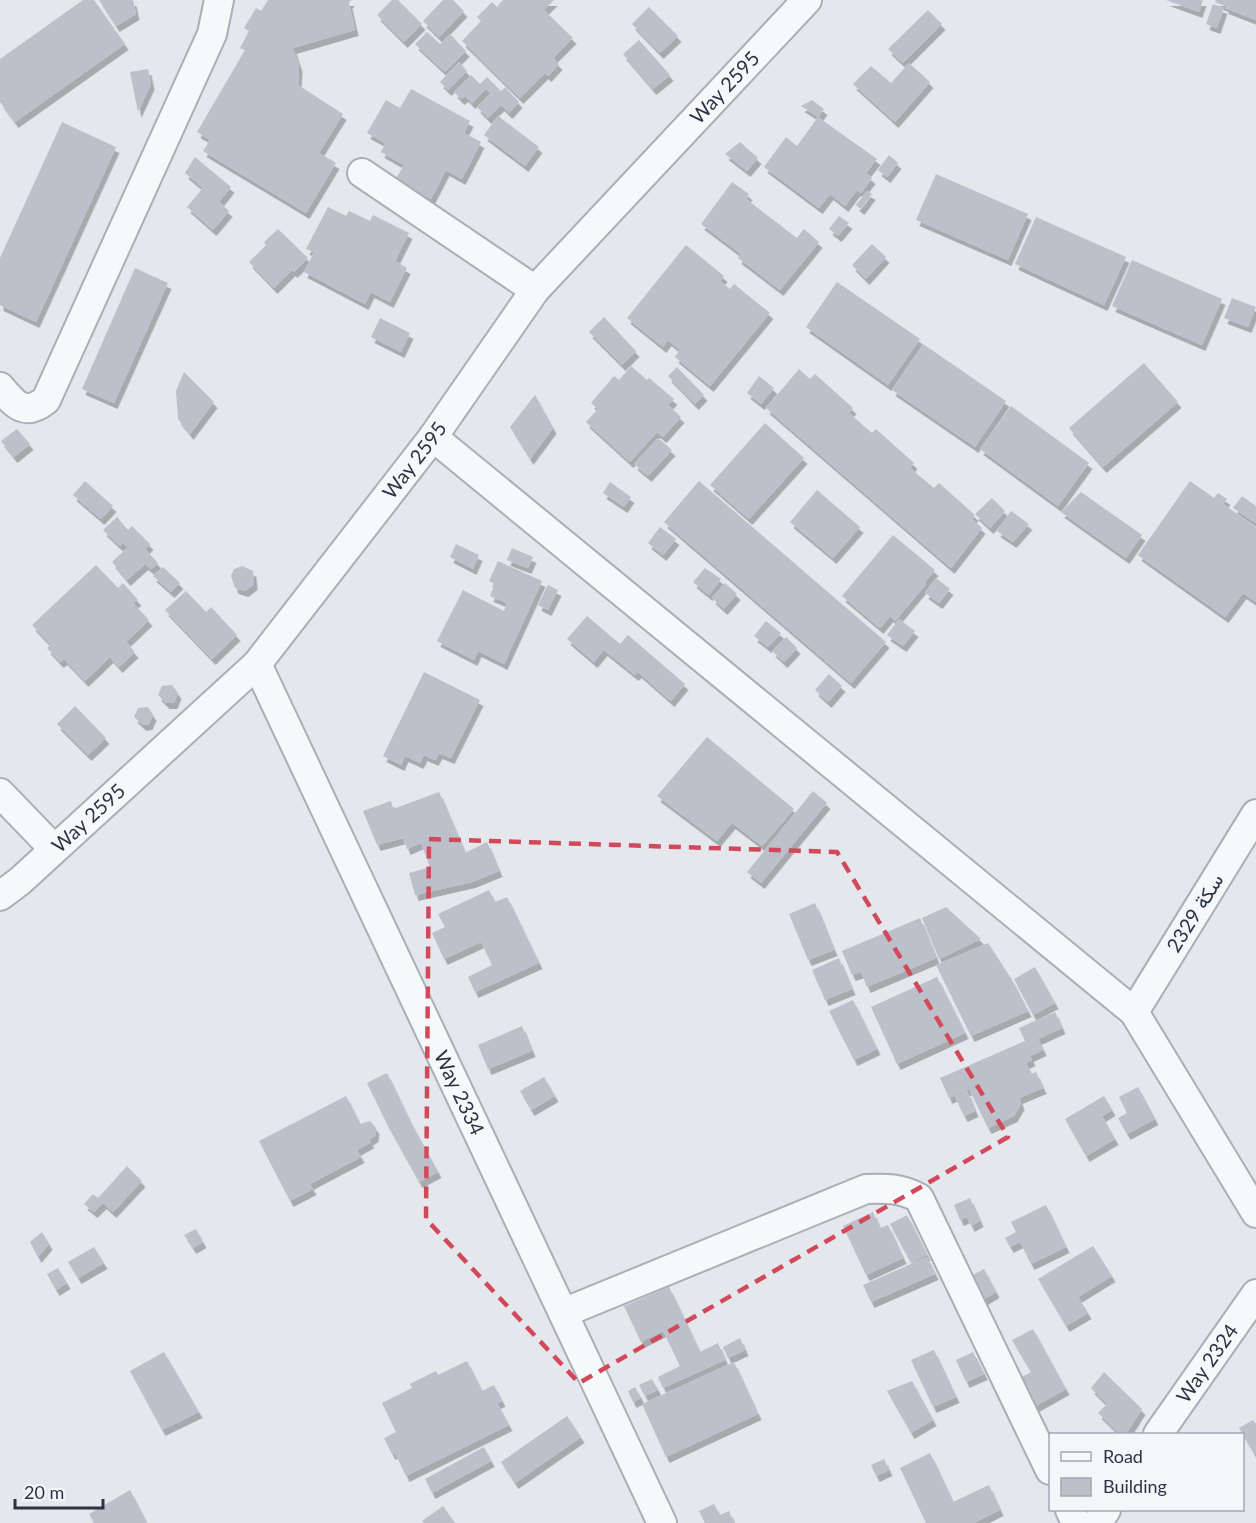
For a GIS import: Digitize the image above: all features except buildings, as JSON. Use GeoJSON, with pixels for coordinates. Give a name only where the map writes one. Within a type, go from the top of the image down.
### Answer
{"type":"FeatureCollection","features":[{"type":"Feature","properties":{"kind":"street"},"geometry":{"type":"LineString","coordinates":[[0,387],[12,401],[23,408],[36,408],[46,400],[212,34],[219,0]]}},
{"type":"Feature","properties":{"kind":"street","name":"Way 2595"},"geometry":{"type":"LineString","coordinates":[[0,896],[257,664],[433,437],[535,291],[807,0]]}},
{"type":"Feature","properties":{"kind":"street"},"geometry":{"type":"LineString","coordinates":[[362,173],[535,291]]}},
{"type":"Feature","properties":{"kind":"street"},"geometry":{"type":"LineString","coordinates":[[433,437],[1134,1012],[1256,1213]]}},
{"type":"Feature","properties":{"kind":"street","name":"Way 2334"},"geometry":{"type":"LineString","coordinates":[[257,664],[662,1523]]}},
{"type":"Feature","properties":{"kind":"street"},"geometry":{"type":"LineString","coordinates":[[0,793],[54,849]]}},
{"type":"Feature","properties":{"kind":"street","name":"سكة 2329"},"geometry":{"type":"LineString","coordinates":[[1134,1012],[1256,814]]}},
{"type":"Feature","properties":{"kind":"street"},"geometry":{"type":"LineString","coordinates":[[563,1313],[866,1189],[889,1188],[906,1191],[919,1198],[1049,1468]]}},
{"type":"Feature","properties":{"kind":"street","name":"Way 2324"},"geometry":{"type":"LineString","coordinates":[[1159,1433],[1256,1294]]}},
{"type":"Feature","properties":{"kind":"highlighted area"},"geometry":{"type":"Polygon","coordinates":[[[429,839],[837,852],[1008,1137],[579,1383],[426,1219],[429,839]]]}}]}
